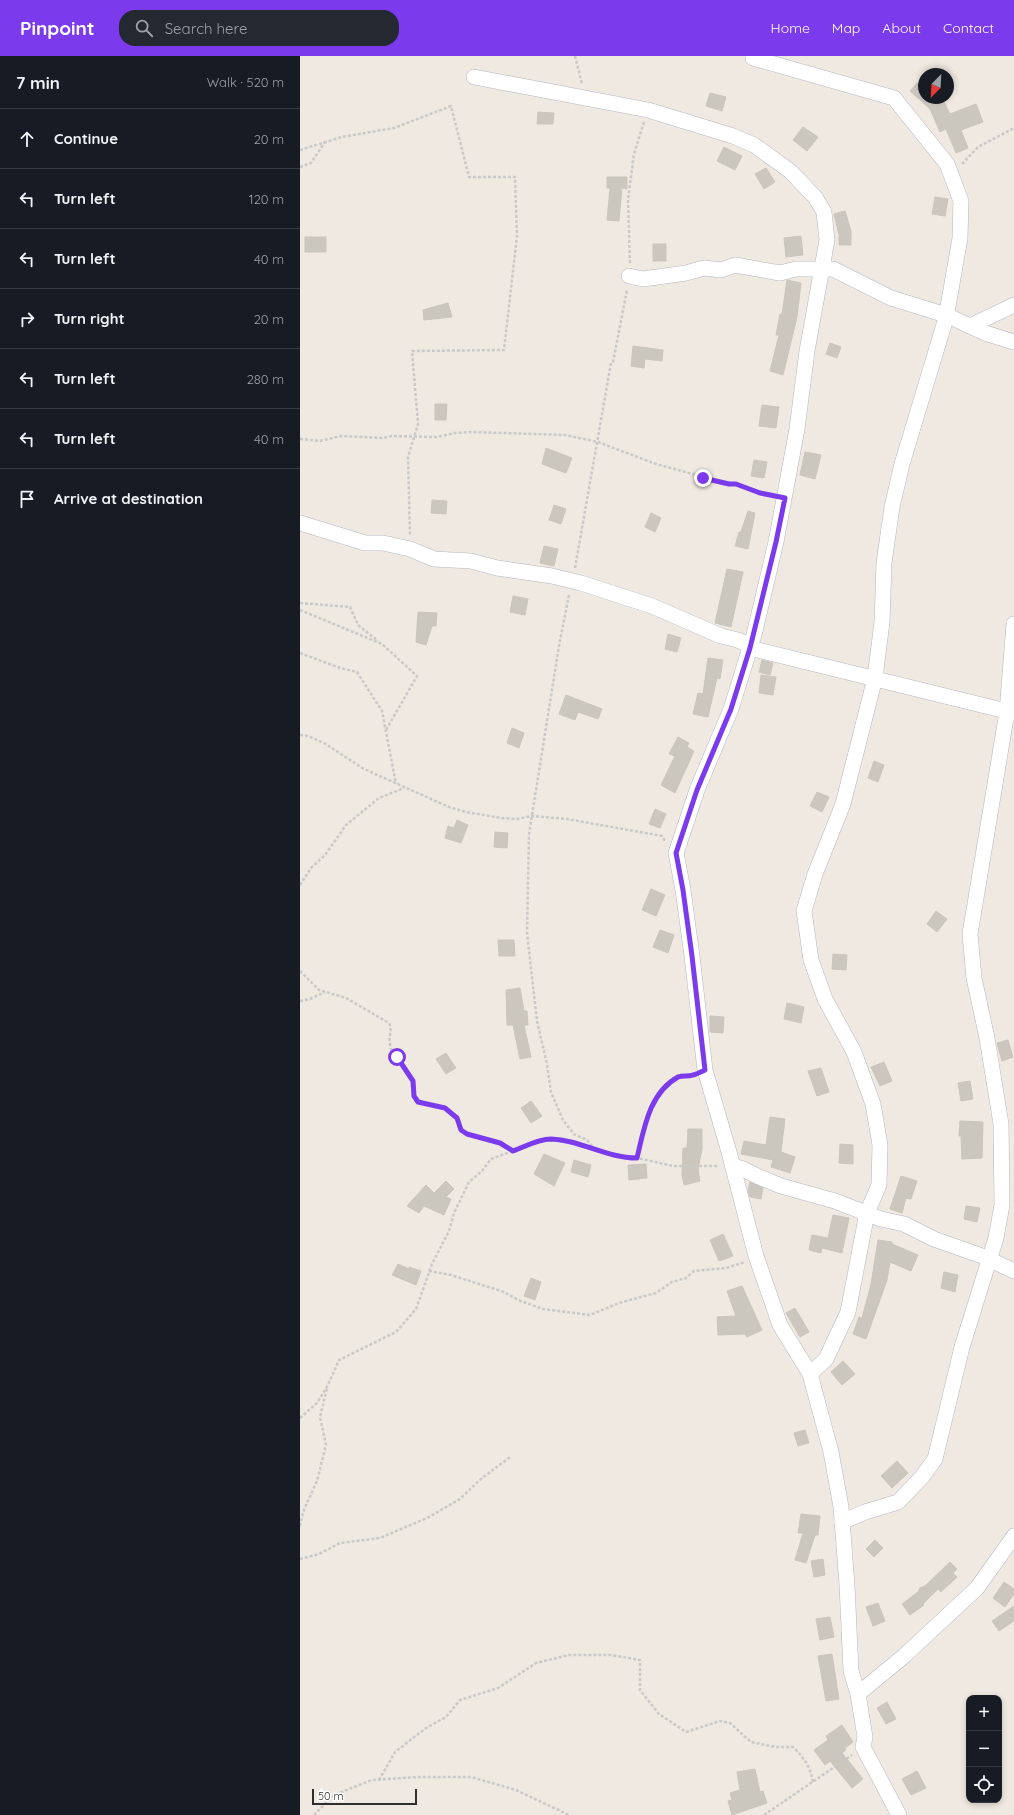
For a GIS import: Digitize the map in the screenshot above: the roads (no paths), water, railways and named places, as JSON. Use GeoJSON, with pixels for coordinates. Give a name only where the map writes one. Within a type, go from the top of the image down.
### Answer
{"type":"FeatureCollection","features":[{"type":"Feature","properties":{"kind":"street"},"geometry":{"type":"LineString","coordinates":[[753,56],[753,58],[894,98],[947,164],[961,201],[960,238],[946,315],[902,464],[892,507],[884,563],[882,622],[876,678],[843,804],[815,874],[804,911],[811,960],[825,999],[854,1052],[873,1104],[880,1145],[878,1185],[866,1213],[848,1312],[826,1359],[810,1374]]}},
{"type":"Feature","properties":{"kind":"street"},"geometry":{"type":"LineString","coordinates":[[474,77],[648,110],[733,136],[754,145],[790,171],[815,196],[824,212],[827,240],[807,351],[797,429],[776,542],[750,648],[731,709],[697,790],[676,853],[683,890],[692,956],[705,1070],[733,1166],[757,1260],[780,1325],[810,1374],[831,1452],[841,1507],[847,1584],[851,1671],[858,1694],[865,1737],[863,1747],[898,1815]]}},
{"type":"Feature","properties":{"kind":"street"},"geometry":{"type":"LineString","coordinates":[[629,276],[643,279],[686,273],[704,268],[720,270],[735,265],[780,273],[796,269],[834,269],[892,298],[946,315],[970,326],[1014,342]]}},
{"type":"Feature","properties":{"kind":"street"},"geometry":{"type":"LineString","coordinates":[[970,326],[1014,305]]}},
{"type":"Feature","properties":{"kind":"street"},"geometry":{"type":"LineString","coordinates":[[300,523],[365,543],[383,543],[410,548],[434,558],[471,561],[497,568],[552,576],[572,581],[652,606],[721,636],[738,640],[750,648],[1011,712]]}},
{"type":"Feature","properties":{"kind":"street"},"geometry":{"type":"LineString","coordinates":[[842,1522],[864,1512],[898,1502],[922,1477],[935,1459],[962,1348],[996,1238],[1002,1205],[1001,1124],[987,1038],[974,978],[970,934],[1011,712],[1014,624]]}},
{"type":"Feature","properties":{"kind":"street"},"geometry":{"type":"LineString","coordinates":[[733,1166],[773,1183],[835,1201],[866,1213],[904,1224],[934,1239],[982,1256],[1014,1271]]}},
{"type":"Feature","properties":{"kind":"street"},"geometry":{"type":"LineString","coordinates":[[858,1694],[904,1656],[977,1588],[1014,1536]]}}]}
